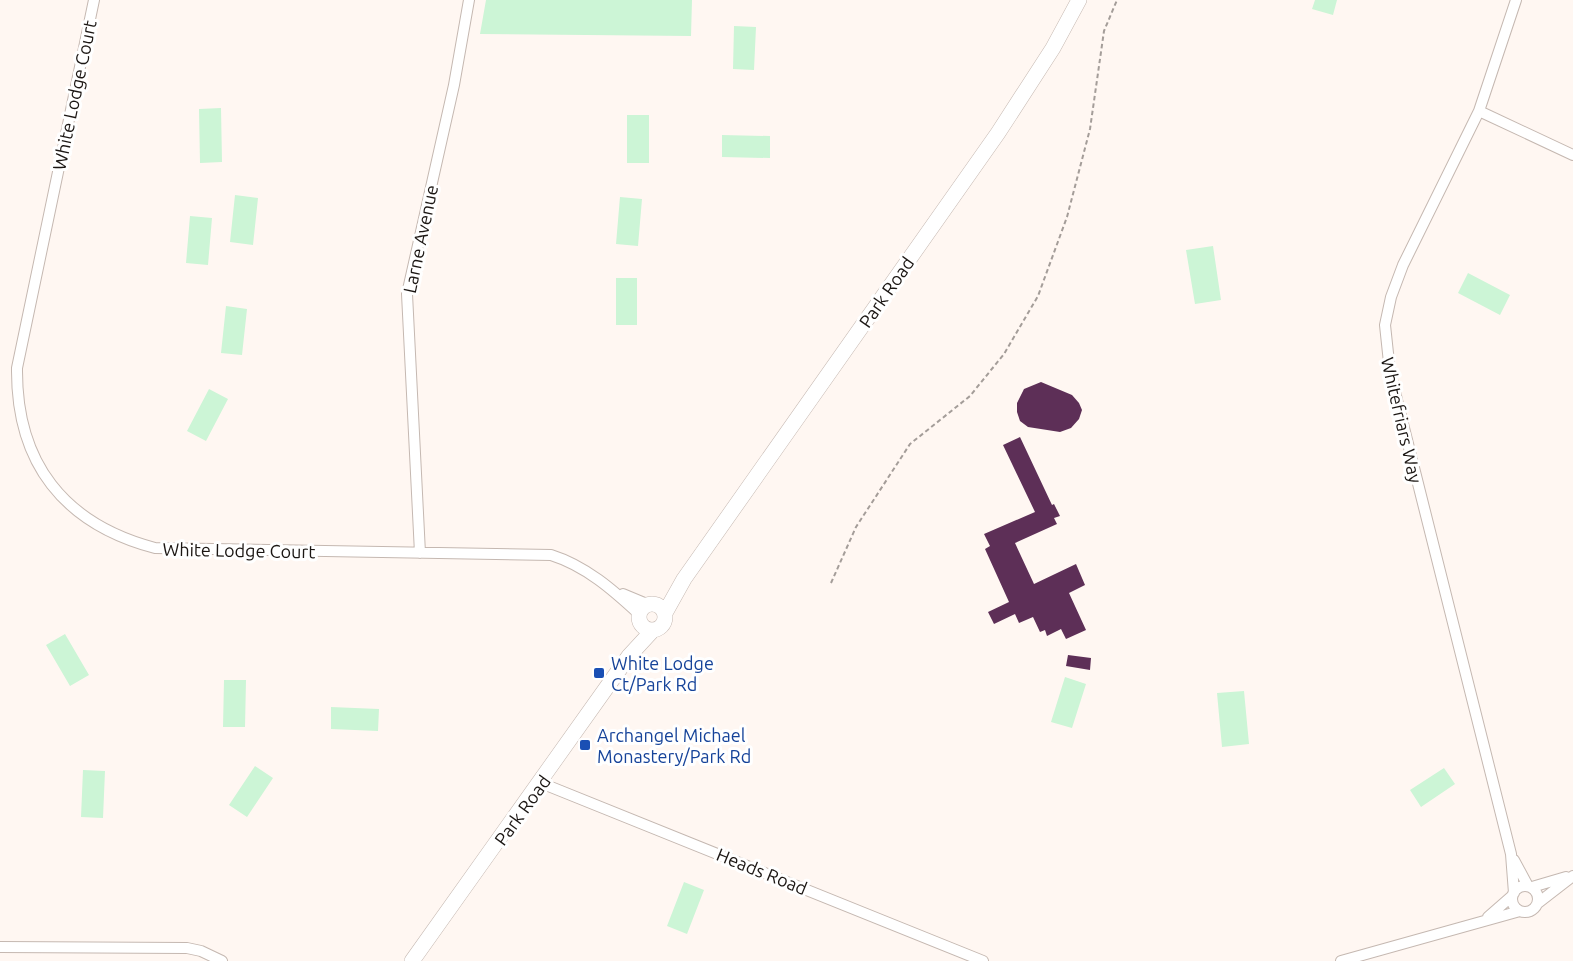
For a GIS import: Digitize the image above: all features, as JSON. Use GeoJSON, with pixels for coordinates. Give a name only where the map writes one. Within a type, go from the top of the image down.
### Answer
{"type":"FeatureCollection","features":[{"type":"Feature","properties":{"kind":"street","name":"White Lodge Court"},"geometry":{"type":"LineString","coordinates":[[94,0],[17,369],[19,411],[26,439],[53,488],[71,507],[95,525],[130,541],[155,548],[551,555],[574,563],[650,615]]}},
{"type":"Feature","properties":{"kind":"street","name":"Larne Avenue"},"geometry":{"type":"LineString","coordinates":[[420,553],[407,294],[453,94],[469,0]]}},
{"type":"Feature","properties":{"kind":"street","name":"Park Road"},"geometry":{"type":"LineString","coordinates":[[412,961],[629,657],[650,615],[684,579],[998,133],[1053,48],[1079,0]]}},
{"type":"Feature","properties":{"kind":"street","name":"Whitefriars Way"},"geometry":{"type":"LineString","coordinates":[[1513,895],[1511,854],[1385,346],[1385,325],[1391,297],[1403,265],[1479,111],[1516,0]]}},
{"type":"Feature","properties":{"kind":"street"},"geometry":{"type":"LineString","coordinates":[[1479,111],[1573,155]]}},
{"type":"Feature","properties":{"kind":"street","name":"Heads Road"},"geometry":{"type":"LineString","coordinates":[[541,783],[983,961]]}},
{"type":"Feature","properties":{"kind":"street","name":"Whitefriars Way"},"geometry":{"type":"LineString","coordinates":[[1511,854],[1530,887]]}},
{"type":"Feature","properties":{"kind":"street"},"geometry":{"type":"LineString","coordinates":[[1483,920],[1520,887],[1530,887],[1573,876]]}},
{"type":"Feature","properties":{"kind":"street"},"geometry":{"type":"LineString","coordinates":[[1341,961],[1453,931],[1483,920],[1533,910],[1538,903],[1573,876]]}},
{"type":"Feature","properties":{"kind":"street"},"geometry":{"type":"LineString","coordinates":[[1530,887],[1538,894],[1538,903]]}},
{"type":"Feature","properties":{"kind":"street"},"geometry":{"type":"LineString","coordinates":[[1513,895],[1513,905],[1520,911]]}},
{"type":"Feature","properties":{"kind":"street"},"geometry":{"type":"LineString","coordinates":[[0,947],[187,948],[201,951],[222,961]]}},
{"type":"Feature","properties":{"kind":"path"},"geometry":{"type":"LineString","coordinates":[[831,583],[855,527],[910,444],[970,396],[1004,354],[1038,296],[1067,217],[1090,129],[1104,31],[1117,0]]}},
{"type":"Feature","properties":{"kind":"green space"},"geometry":{"type":"Polygon","coordinates":[[[486,0],[692,0],[691,36],[480,34],[486,0]]]}},
{"type":"Feature","properties":{"kind":"green space"},"geometry":{"type":"Polygon","coordinates":[[[1315,0],[1337,0],[1333,15],[1312,9],[1315,0]]]}},
{"type":"Feature","properties":{"kind":"green space"},"geometry":{"type":"Polygon","coordinates":[[[734,26],[756,27],[754,70],[733,69],[734,26]]]}},
{"type":"Feature","properties":{"kind":"green space"},"geometry":{"type":"Polygon","coordinates":[[[221,108],[222,162],[200,163],[199,109],[221,108]]]}},
{"type":"Feature","properties":{"kind":"green space"},"geometry":{"type":"Polygon","coordinates":[[[627,115],[649,115],[649,163],[627,163],[627,115]]]}},
{"type":"Feature","properties":{"kind":"green space"},"geometry":{"type":"Polygon","coordinates":[[[722,135],[770,136],[770,158],[722,157],[722,135]]]}},
{"type":"Feature","properties":{"kind":"green space"},"geometry":{"type":"Polygon","coordinates":[[[235,195],[258,198],[253,245],[230,242],[235,195]]]}},
{"type":"Feature","properties":{"kind":"green space"},"geometry":{"type":"Polygon","coordinates":[[[620,197],[642,199],[638,246],[616,244],[620,197]]]}},
{"type":"Feature","properties":{"kind":"green space"},"geometry":{"type":"Polygon","coordinates":[[[190,216],[212,218],[208,265],[186,263],[190,216]]]}},
{"type":"Feature","properties":{"kind":"green space"},"geometry":{"type":"Polygon","coordinates":[[[1213,246],[1221,300],[1195,304],[1186,250],[1213,246]]]}},
{"type":"Feature","properties":{"kind":"green space"},"geometry":{"type":"Polygon","coordinates":[[[1468,273],[1510,295],[1500,315],[1458,293],[1468,273]]]}},
{"type":"Feature","properties":{"kind":"green space"},"geometry":{"type":"Polygon","coordinates":[[[616,278],[637,278],[637,325],[616,325],[616,278]]]}},
{"type":"Feature","properties":{"kind":"green space"},"geometry":{"type":"Polygon","coordinates":[[[226,306],[247,309],[242,355],[221,353],[226,306]]]}},
{"type":"Feature","properties":{"kind":"green space"},"geometry":{"type":"Polygon","coordinates":[[[209,389],[228,399],[206,441],[187,431],[209,389]]]}},
{"type":"Feature","properties":{"kind":"green space"},"geometry":{"type":"Polygon","coordinates":[[[65,634],[89,675],[70,686],[46,645],[65,634]]]}},
{"type":"Feature","properties":{"kind":"green space"},"geometry":{"type":"Polygon","coordinates":[[[1065,677],[1086,684],[1072,728],[1051,722],[1065,677]]]}},
{"type":"Feature","properties":{"kind":"green space"},"geometry":{"type":"Polygon","coordinates":[[[224,680],[246,680],[245,727],[223,727],[224,680]]]}},
{"type":"Feature","properties":{"kind":"green space"},"geometry":{"type":"Polygon","coordinates":[[[1244,691],[1249,744],[1222,747],[1217,693],[1244,691]]]}},
{"type":"Feature","properties":{"kind":"green space"},"geometry":{"type":"Polygon","coordinates":[[[331,707],[379,709],[378,731],[331,729],[331,707]]]}},
{"type":"Feature","properties":{"kind":"green space"},"geometry":{"type":"Polygon","coordinates":[[[255,766],[273,778],[247,817],[229,805],[255,766]]]}},
{"type":"Feature","properties":{"kind":"green space"},"geometry":{"type":"Polygon","coordinates":[[[1444,768],[1455,784],[1421,807],[1410,790],[1444,768]]]}},
{"type":"Feature","properties":{"kind":"green space"},"geometry":{"type":"Polygon","coordinates":[[[83,770],[105,771],[103,818],[81,817],[83,770]]]}},
{"type":"Feature","properties":{"kind":"green space"},"geometry":{"type":"Polygon","coordinates":[[[684,882],[704,890],[687,934],[667,926],[684,882]]]}},
{"type":"Feature","properties":{"kind":"building"},"geometry":{"type":"Polygon","coordinates":[[[1041,382],[1072,395],[1079,403],[1082,410],[1079,419],[1071,428],[1060,432],[1028,427],[1020,421],[1017,403],[1024,389],[1041,382]]]}},
{"type":"Feature","properties":{"kind":"building"},"geometry":{"type":"Polygon","coordinates":[[[1020,437],[1052,505],[1054,504],[1060,516],[1054,518],[1057,524],[1015,543],[1034,584],[1076,564],[1085,585],[1069,593],[1086,630],[1066,639],[1061,629],[1047,636],[1045,630],[1040,632],[1033,617],[1019,623],[1015,614],[994,624],[988,612],[1009,602],[985,549],[990,546],[984,534],[1035,512],[1003,445],[1020,437]]]}},
{"type":"Feature","properties":{"kind":"building"},"geometry":{"type":"Polygon","coordinates":[[[1068,655],[1091,658],[1090,670],[1066,666],[1068,655]]]}},
{"type":"Feature","properties":{"kind":"place","name":"White Lodge Ct/Park Rd"},"geometry":{"type":"Point","coordinates":[599,673]}},
{"type":"Feature","properties":{"kind":"place","name":"Archangel Michael Monastery/Park Rd"},"geometry":{"type":"Point","coordinates":[585,745]}}]}
